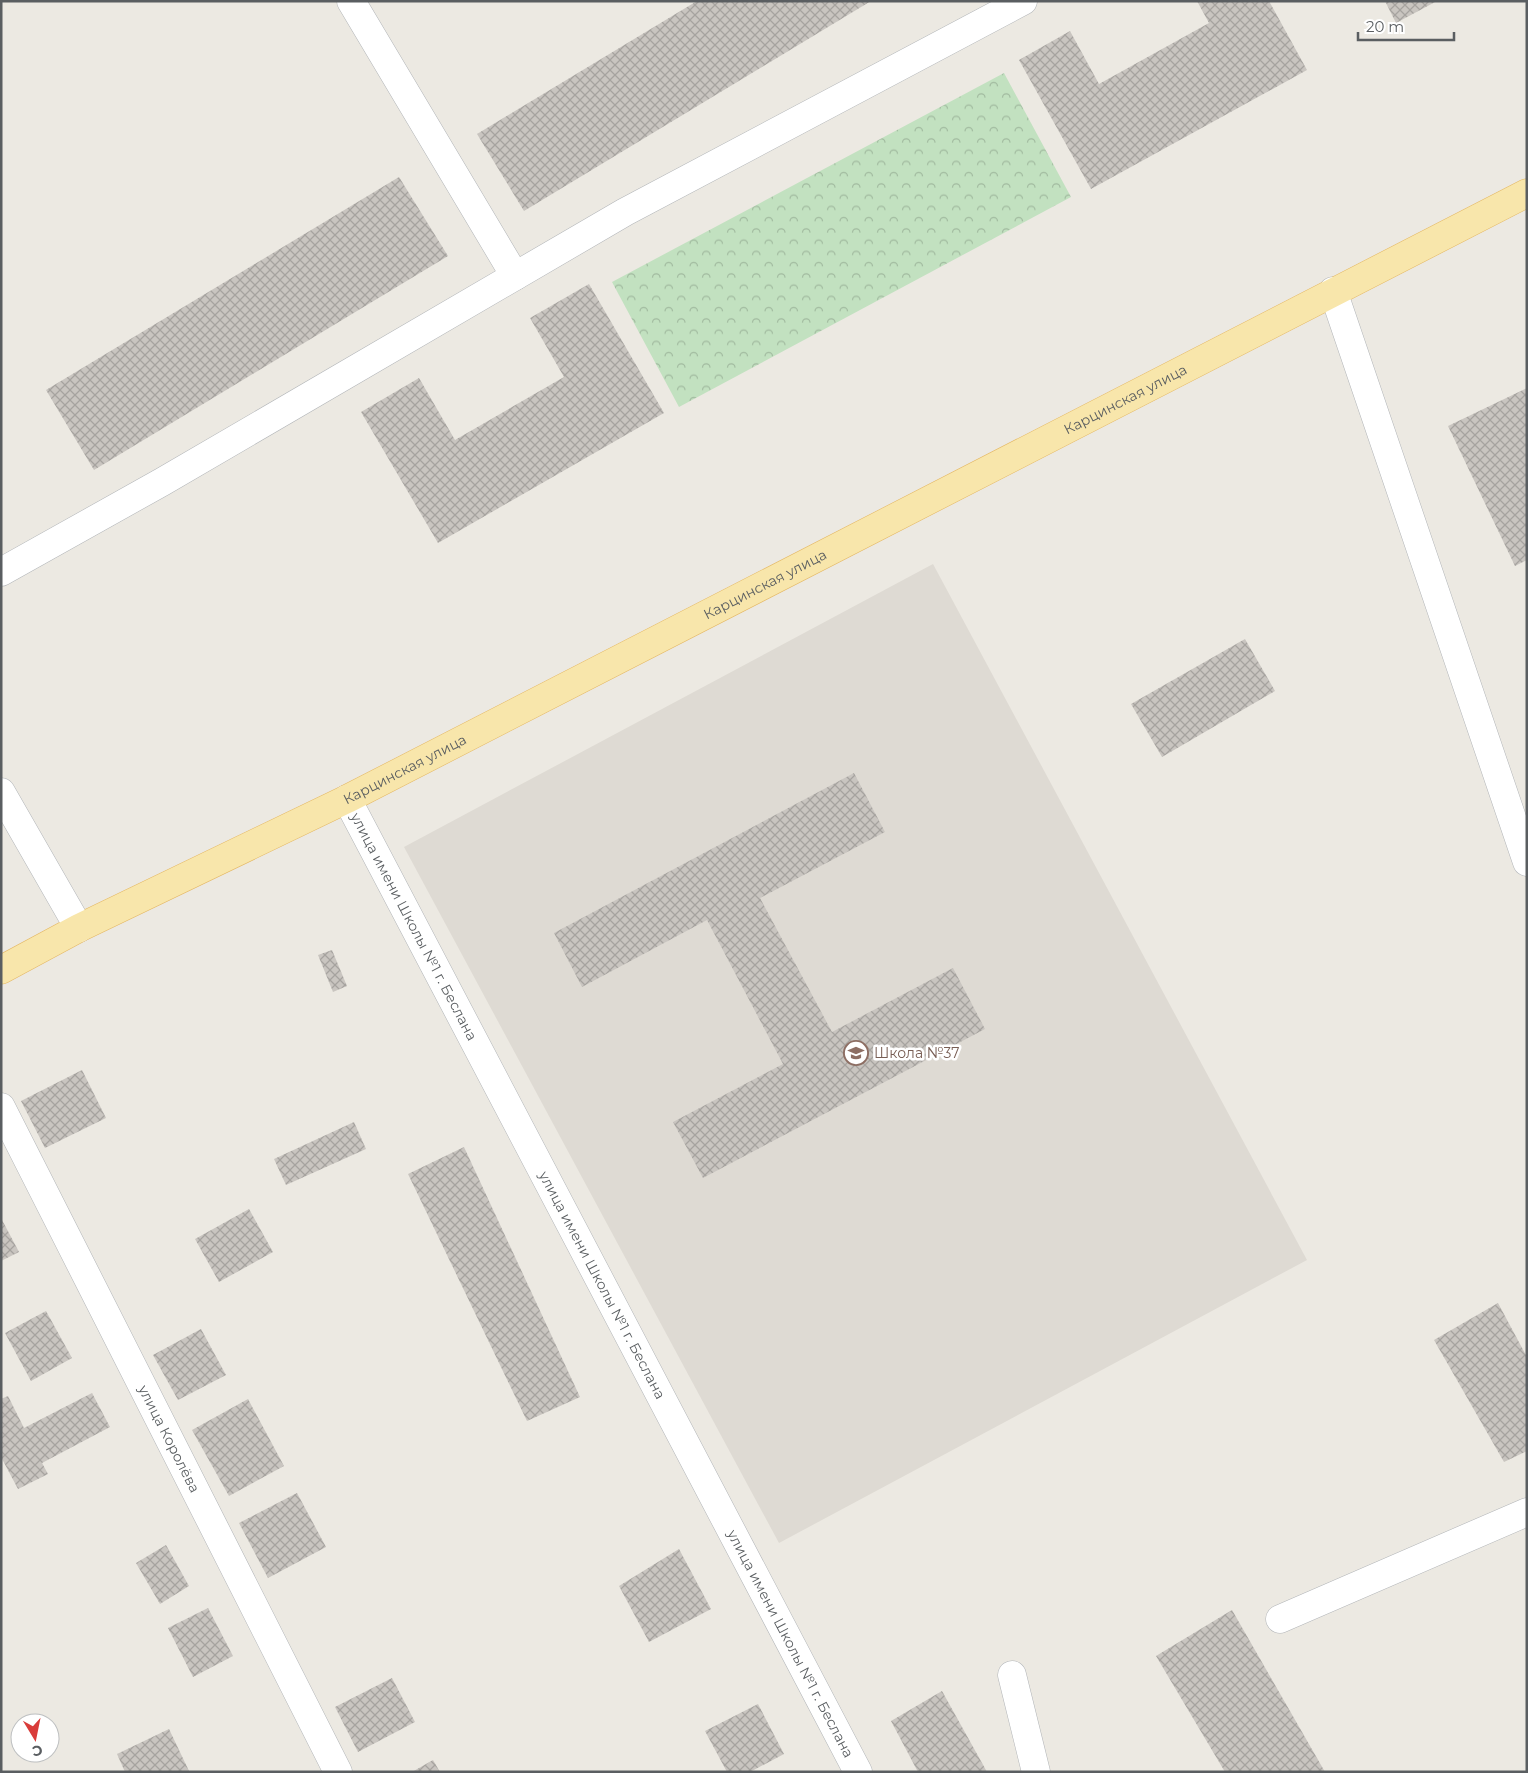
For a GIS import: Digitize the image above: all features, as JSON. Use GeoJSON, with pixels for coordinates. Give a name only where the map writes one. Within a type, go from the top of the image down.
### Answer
{"type":"FeatureCollection","features":[{"type":"Feature","properties":{"kind":"main road","name":"Карцинская улица"},"geometry":{"type":"LineString","coordinates":[[1,970],[79,928],[347,799],[1527,193]]}},
{"type":"Feature","properties":{"kind":"street"},"geometry":{"type":"LineString","coordinates":[[351,1],[515,276]]}},
{"type":"Feature","properties":{"kind":"street"},"geometry":{"type":"LineString","coordinates":[[1,572],[162,482],[625,212],[1023,1]]}},
{"type":"Feature","properties":{"kind":"street"},"geometry":{"type":"LineString","coordinates":[[1333,291],[1527,862]]}},
{"type":"Feature","properties":{"kind":"street"},"geometry":{"type":"LineString","coordinates":[[1,792],[79,928]]}},
{"type":"Feature","properties":{"kind":"street","name":"улица имени Школы №1 г. Беслана"},"geometry":{"type":"LineString","coordinates":[[347,799],[858,1772]]}},
{"type":"Feature","properties":{"kind":"street","name":"улица Королёва"},"geometry":{"type":"LineString","coordinates":[[1,1107],[338,1772]]}},
{"type":"Feature","properties":{"kind":"street"},"geometry":{"type":"LineString","coordinates":[[1280,1619],[1527,1512]]}},
{"type":"Feature","properties":{"kind":"street"},"geometry":{"type":"LineString","coordinates":[[1012,1675],[1036,1772]]}},
{"type":"Feature","properties":{"kind":"shaded area","name":"Школа №37"},"geometry":{"type":"Polygon","coordinates":[[[933,564],[1307,1260],[779,1543],[404,847],[933,564]]]}},
{"type":"Feature","properties":{"kind":"green space"},"geometry":{"type":"Polygon","coordinates":[[[1004,73],[1071,197],[679,407],[612,282],[1004,73]]]}},
{"type":"Feature","properties":{"kind":"building"},"geometry":{"type":"Polygon","coordinates":[[[697,1],[871,1],[524,211],[477,134],[697,1]]]}},
{"type":"Feature","properties":{"kind":"building"},"geometry":{"type":"Polygon","coordinates":[[[1197,1],[1269,1],[1307,70],[1091,189],[1019,60],[1070,31],[1099,84],[1209,23],[1197,1]]]}},
{"type":"Feature","properties":{"kind":"building"},"geometry":{"type":"Polygon","coordinates":[[[1385,1],[1437,1],[1396,23],[1385,1]]]}},
{"type":"Feature","properties":{"kind":"building"},"geometry":{"type":"Polygon","coordinates":[[[399,177],[448,256],[94,470],[46,390],[399,177]]]}},
{"type":"Feature","properties":{"kind":"building"},"geometry":{"type":"Polygon","coordinates":[[[589,284],[664,413],[438,543],[361,412],[419,378],[455,440],[564,377],[530,318],[589,284]]]}},
{"type":"Feature","properties":{"kind":"building"},"geometry":{"type":"Polygon","coordinates":[[[1527,388],[1527,560],[1515,566],[1448,426],[1527,388]]]}},
{"type":"Feature","properties":{"kind":"building"},"geometry":{"type":"Polygon","coordinates":[[[1245,639],[1275,691],[1162,757],[1131,704],[1245,639]]]}},
{"type":"Feature","properties":{"kind":"building"},"geometry":{"type":"Polygon","coordinates":[[[854,773],[885,832],[760,898],[832,1032],[953,968],[985,1029],[703,1178],[673,1122],[783,1064],[707,920],[582,987],[554,933],[854,773]]]}},
{"type":"Feature","properties":{"kind":"building"},"geometry":{"type":"Polygon","coordinates":[[[332,950],[347,986],[333,992],[318,955],[332,950]]]}},
{"type":"Feature","properties":{"kind":"building"},"geometry":{"type":"Polygon","coordinates":[[[82,1070],[106,1118],[45,1148],[21,1101],[82,1070]]]}},
{"type":"Feature","properties":{"kind":"building"},"geometry":{"type":"Polygon","coordinates":[[[354,1122],[366,1149],[286,1185],[274,1159],[354,1122]]]}},
{"type":"Feature","properties":{"kind":"building"},"geometry":{"type":"Polygon","coordinates":[[[464,1147],[580,1397],[527,1421],[408,1174],[464,1147]]]}},
{"type":"Feature","properties":{"kind":"building"},"geometry":{"type":"Polygon","coordinates":[[[249,1209],[273,1252],[219,1282],[195,1239],[249,1209]]]}},
{"type":"Feature","properties":{"kind":"building"},"geometry":{"type":"Polygon","coordinates":[[[1,1218],[19,1252],[1,1261],[1,1218]]]}},
{"type":"Feature","properties":{"kind":"building"},"geometry":{"type":"Polygon","coordinates":[[[1498,1303],[1527,1357],[1527,1451],[1504,1462],[1434,1340],[1498,1303]]]}},
{"type":"Feature","properties":{"kind":"building"},"geometry":{"type":"Polygon","coordinates":[[[46,1311],[72,1358],[31,1381],[5,1333],[46,1311]]]}},
{"type":"Feature","properties":{"kind":"building"},"geometry":{"type":"Polygon","coordinates":[[[201,1329],[226,1375],[178,1400],[153,1355],[201,1329]]]}},
{"type":"Feature","properties":{"kind":"building"},"geometry":{"type":"Polygon","coordinates":[[[92,1393],[110,1427],[42,1463],[48,1474],[18,1489],[1,1457],[1,1399],[8,1396],[24,1428],[92,1393]]]}},
{"type":"Feature","properties":{"kind":"building"},"geometry":{"type":"Polygon","coordinates":[[[248,1399],[284,1466],[229,1496],[192,1430],[248,1399]]]}},
{"type":"Feature","properties":{"kind":"building"},"geometry":{"type":"Polygon","coordinates":[[[297,1493],[326,1547],[268,1578],[239,1523],[297,1493]]]}},
{"type":"Feature","properties":{"kind":"building"},"geometry":{"type":"Polygon","coordinates":[[[166,1545],[189,1586],[160,1604],[136,1563],[166,1545]]]}},
{"type":"Feature","properties":{"kind":"building"},"geometry":{"type":"Polygon","coordinates":[[[679,1549],[711,1609],[649,1642],[619,1586],[679,1549]]]}},
{"type":"Feature","properties":{"kind":"building"},"geometry":{"type":"Polygon","coordinates":[[[208,1608],[233,1656],[193,1677],[168,1628],[208,1608]]]}},
{"type":"Feature","properties":{"kind":"building"},"geometry":{"type":"Polygon","coordinates":[[[1232,1610],[1325,1772],[1225,1772],[1156,1656],[1232,1610]]]}},
{"type":"Feature","properties":{"kind":"building"},"geometry":{"type":"Polygon","coordinates":[[[392,1678],[415,1722],[358,1752],[335,1707],[392,1678]]]}},
{"type":"Feature","properties":{"kind":"building"},"geometry":{"type":"Polygon","coordinates":[[[942,1691],[987,1772],[918,1772],[891,1721],[942,1691]]]}},
{"type":"Feature","properties":{"kind":"building"},"geometry":{"type":"Polygon","coordinates":[[[758,1704],[784,1754],[750,1772],[727,1772],[705,1731],[758,1704]]]}},
{"type":"Feature","properties":{"kind":"building"},"geometry":{"type":"Polygon","coordinates":[[[169,1729],[189,1771],[125,1772],[117,1754],[169,1729]]]}},
{"type":"Feature","properties":{"kind":"building"},"geometry":{"type":"Polygon","coordinates":[[[433,1760],[440,1772],[412,1772],[433,1760]]]}},
{"type":"Feature","properties":{"kind":"place","name":"Школа №37"},"geometry":{"type":"Point","coordinates":[856,1053]}}]}
